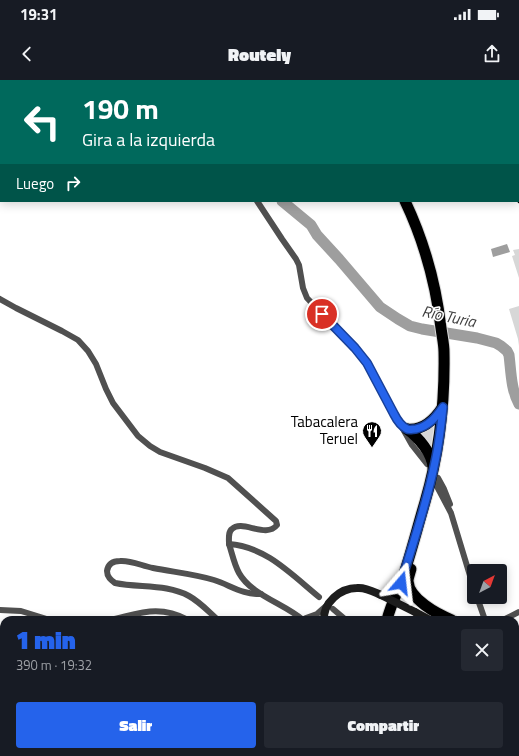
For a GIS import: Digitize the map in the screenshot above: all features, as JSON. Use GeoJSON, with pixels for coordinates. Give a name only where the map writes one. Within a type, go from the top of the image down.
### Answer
{"type":"FeatureCollection","features":[{"type":"Feature","properties":{"kind":"highway"},"geometry":{"type":"LineString","coordinates":[[405,202],[426,256],[434,288],[444,351],[443,407],[438,445],[419,539],[408,581],[411,590],[423,604],[443,616]]}},
{"type":"Feature","properties":{"kind":"highway"},"geometry":{"type":"LineString","coordinates":[[403,426],[413,429],[426,425],[443,407]]}},
{"type":"Feature","properties":{"kind":"highway"},"geometry":{"type":"LineString","coordinates":[[403,426],[418,439],[428,454],[432,461],[432,473]]}},
{"type":"Feature","properties":{"kind":"highway"},"geometry":{"type":"LineString","coordinates":[[388,616],[401,583],[426,500]]}},
{"type":"Feature","properties":{"kind":"highway"},"geometry":{"type":"LineString","coordinates":[[394,616],[401,583]]}},
{"type":"Feature","properties":{"kind":"main road"},"geometry":{"type":"LineString","coordinates":[[324,616],[326,607],[331,606],[341,592],[351,588],[364,588],[422,616]]}},
{"type":"Feature","properties":{"kind":"street"},"geometry":{"type":"LineString","coordinates":[[258,202],[296,259],[299,265],[303,288],[307,298],[355,348],[367,363],[403,426]]}},
{"type":"Feature","properties":{"kind":"street"},"geometry":{"type":"LineString","coordinates":[[0,299],[78,340],[88,350],[96,364],[113,403],[138,436],[150,446],[160,452],[206,468],[228,478],[276,521],[277,524],[274,528],[269,530],[243,526],[232,528],[229,533],[228,544],[236,567],[247,583],[261,594],[300,616]]}},
{"type":"Feature","properties":{"kind":"street"},"geometry":{"type":"LineString","coordinates":[[432,473],[451,513],[467,566]]}},
{"type":"Feature","properties":{"kind":"street"},"geometry":{"type":"LineString","coordinates":[[228,544],[239,544],[261,553],[279,564],[319,597]]}},
{"type":"Feature","properties":{"kind":"street"},"geometry":{"type":"LineString","coordinates":[[213,616],[195,600],[182,593],[171,590],[115,583],[107,575],[109,564],[117,561],[130,562],[215,580],[249,594],[261,594]]}},
{"type":"Feature","properties":{"kind":"street"},"geometry":{"type":"LineString","coordinates":[[479,604],[483,616]]}},
{"type":"Feature","properties":{"kind":"street"},"geometry":{"type":"LineString","coordinates":[[310,616],[317,614],[331,606],[342,616]]}},
{"type":"Feature","properties":{"kind":"street"},"geometry":{"type":"LineString","coordinates":[[0,610],[20,611],[37,616]]}},
{"type":"Feature","properties":{"kind":"street"},"geometry":{"type":"LineString","coordinates":[[128,616],[162,611],[180,616]]}},
{"type":"Feature","properties":{"kind":"shaded area"},"geometry":{"type":"Polygon","coordinates":[[[507,244],[510,252],[493,257],[491,249],[507,244]]]}},
{"type":"Feature","properties":{"kind":"shaded area"},"geometry":{"type":"Polygon","coordinates":[[[519,249],[519,278],[512,256],[515,255],[513,250],[519,249]]]}},
{"type":"Feature","properties":{"kind":"shaded area"},"geometry":{"type":"Polygon","coordinates":[[[519,306],[519,346],[509,309],[519,306]]]}},
{"type":"Feature","properties":{"kind":"shaded area"},"geometry":{"type":"Polygon","coordinates":[[[434,425],[431,447],[415,432],[434,425]]]}},
{"type":"Feature","properties":{"kind":"waterway","name":"Río Turia"},"geometry":{"type":"LineString","coordinates":[[283,202],[311,225],[317,235],[380,307],[398,319],[410,326],[422,329],[477,338],[496,343],[507,351],[509,355],[513,387],[519,404]]}},
{"type":"Feature","properties":{"kind":"place","name":"Tabacalera Teruel"},"geometry":{"type":"Point","coordinates":[372,448]}},
{"type":"Feature","properties":{"kind":"route"},"geometry":{"type":"LineString","coordinates":[[322,314],[355,348],[367,363],[399,423],[407,428],[418,428],[431,422],[443,407],[436,461],[401,583]]}}]}
